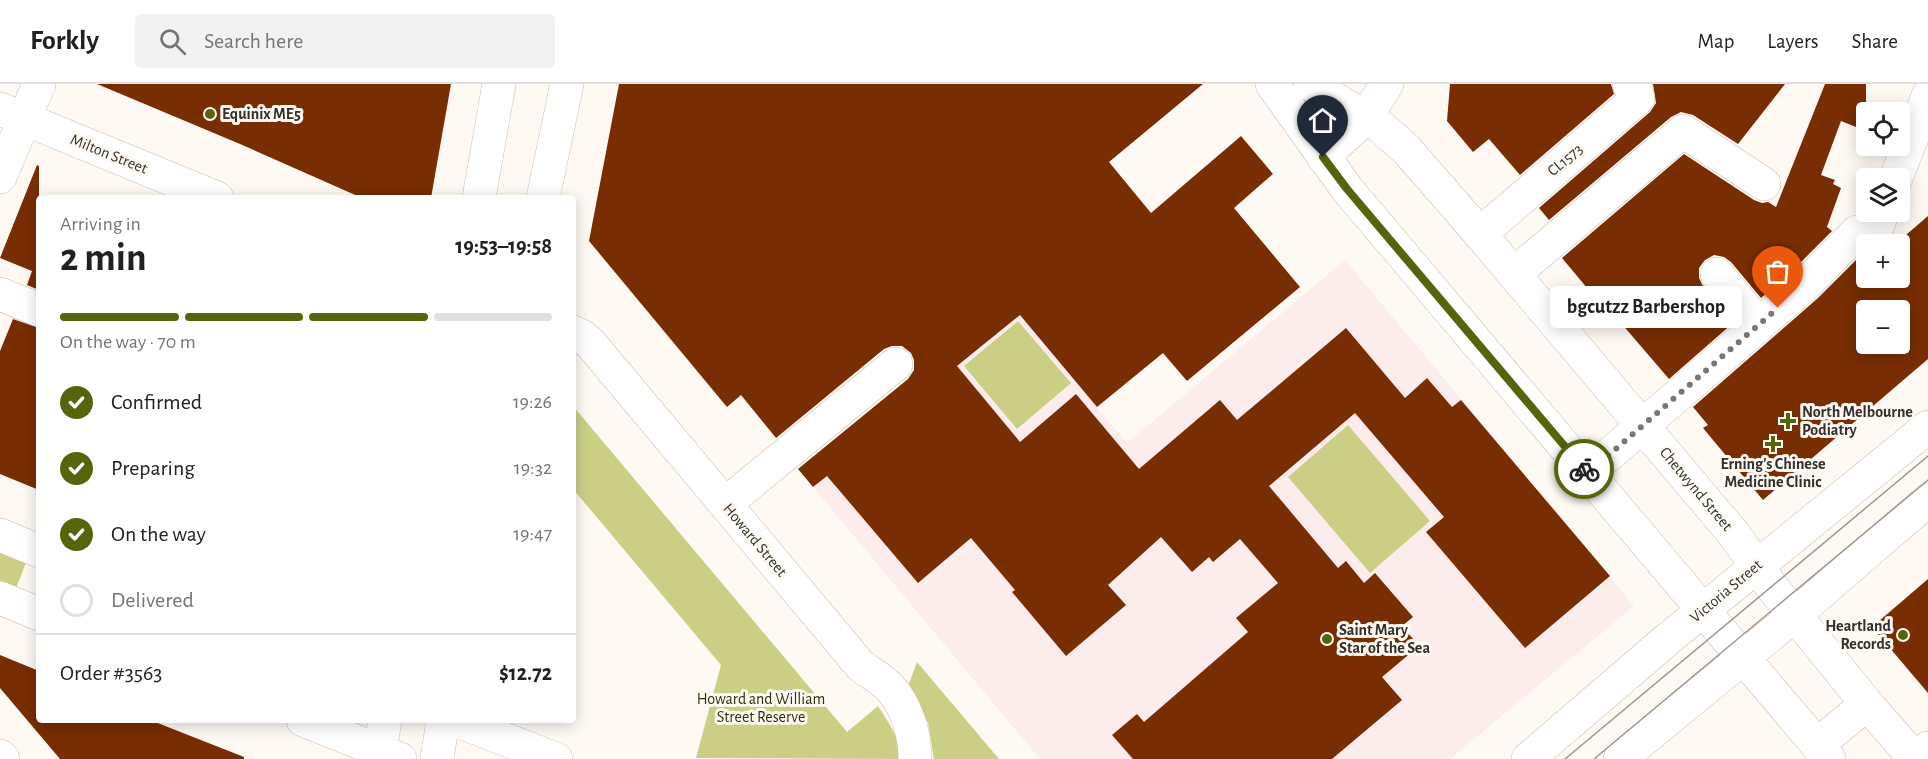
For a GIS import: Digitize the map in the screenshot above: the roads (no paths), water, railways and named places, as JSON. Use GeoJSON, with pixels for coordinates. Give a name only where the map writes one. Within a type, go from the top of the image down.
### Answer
{"type":"FeatureCollection","features":[{"type":"Feature","properties":{"kind":"street"},"geometry":{"type":"LineString","coordinates":[[0,177],[12,114],[39,84]]}},
{"type":"Feature","properties":{"kind":"street"},"geometry":{"type":"LineString","coordinates":[[480,195],[499,84]]}},
{"type":"Feature","properties":{"kind":"street"},"geometry":{"type":"LineString","coordinates":[[544,195],[567,84]]}},
{"type":"Feature","properties":{"kind":"street"},"geometry":{"type":"LineString","coordinates":[[1323,157],[1365,118],[1387,84]]}},
{"type":"Feature","properties":{"kind":"street","name":"CL1573"},"geometry":{"type":"LineString","coordinates":[[1480,234],[1638,98],[1636,90],[1629,84]]}},
{"type":"Feature","properties":{"kind":"street","name":"Chetwynd Street"},"geometry":{"type":"LineString","coordinates":[[1293,89],[1365,118],[1381,127],[1406,149],[1733,532],[1756,566],[1795,615],[1915,759]]}},
{"type":"Feature","properties":{"kind":"street","name":"Chetwynd Street"},"geometry":{"type":"LineString","coordinates":[[1293,89],[1323,157],[1347,189],[1823,752]]}},
{"type":"Feature","properties":{"kind":"street"},"geometry":{"type":"LineString","coordinates":[[1900,168],[1928,96]]}},
{"type":"Feature","properties":{"kind":"street","name":"Milton Street"},"geometry":{"type":"LineString","coordinates":[[12,114],[211,195]]}},
{"type":"Feature","properties":{"kind":"street"},"geometry":{"type":"LineString","coordinates":[[1514,274],[1683,131],[1764,184]]}},
{"type":"Feature","properties":{"kind":"street"},"geometry":{"type":"LineString","coordinates":[[1588,473],[1806,284],[1857,232],[1877,226]]}},
{"type":"Feature","properties":{"kind":"street"},"geometry":{"type":"LineString","coordinates":[[1717,274],[1759,325]]}},
{"type":"Feature","properties":{"kind":"street"},"geometry":{"type":"LineString","coordinates":[[0,294],[36,309]]}},
{"type":"Feature","properties":{"kind":"street","name":"Howard Street"},"geometry":{"type":"LineString","coordinates":[[576,333],[591,344],[860,664],[885,683],[896,695],[909,724],[915,759]]}},
{"type":"Feature","properties":{"kind":"street"},"geometry":{"type":"LineString","coordinates":[[725,504],[896,364]]}},
{"type":"Feature","properties":{"kind":"street","name":"Victoria Street"},"geometry":{"type":"LineString","coordinates":[[1528,759],[1756,566],[1928,427]]}},
{"type":"Feature","properties":{"kind":"street"},"geometry":{"type":"LineString","coordinates":[[1620,759],[1795,615],[1928,500]]}},
{"type":"Feature","properties":{"kind":"street"},"geometry":{"type":"LineString","coordinates":[[0,535],[36,550]]}},
{"type":"Feature","properties":{"kind":"street"},"geometry":{"type":"LineString","coordinates":[[0,598],[36,613]]}},
{"type":"Feature","properties":{"kind":"street"},"geometry":{"type":"LineString","coordinates":[[1823,752],[1867,704]]}},
{"type":"Feature","properties":{"kind":"street"},"geometry":{"type":"LineString","coordinates":[[314,723],[389,743]]}},
{"type":"Feature","properties":{"kind":"street"},"geometry":{"type":"LineString","coordinates":[[437,759],[443,723]]}},
{"type":"Feature","properties":{"kind":"street"},"geometry":{"type":"LineString","coordinates":[[463,723],[556,759]]}},
{"type":"Feature","properties":{"kind":"street"},"geometry":{"type":"LineString","coordinates":[[1915,759],[1928,748]]}},
{"type":"Feature","properties":{"kind":"tram line"},"geometry":{"type":"LineString","coordinates":[[1565,759],[1928,456]]}},
{"type":"Feature","properties":{"kind":"tram line"},"geometry":{"type":"LineString","coordinates":[[1594,759],[1928,480]]}},
{"type":"Feature","properties":{"kind":"place","name":"Equinix ME5"},"geometry":{"type":"Point","coordinates":[210,114]}},
{"type":"Feature","properties":{"kind":"place","name":"bgcutzz Barbershop"},"geometry":{"type":"Point","coordinates":[1778,308]}},
{"type":"Feature","properties":{"kind":"place","name":"North Melbourne Podiatry"},"geometry":{"type":"Point","coordinates":[1788,421]}},
{"type":"Feature","properties":{"kind":"place","name":"Erning's Chinese Medicine Clinic"},"geometry":{"type":"Point","coordinates":[1773,444]}},
{"type":"Feature","properties":{"kind":"place","name":"Heartland Records"},"geometry":{"type":"Point","coordinates":[1903,635]}},
{"type":"Feature","properties":{"kind":"place","name":"Saint Mary Star of the Sea"},"geometry":{"type":"Point","coordinates":[1327,639]}},
{"type":"Feature","properties":{"kind":"park label","name":"Howard and William Street Reserve"},"geometry":{"type":"Point","coordinates":[761,708]}}]}
